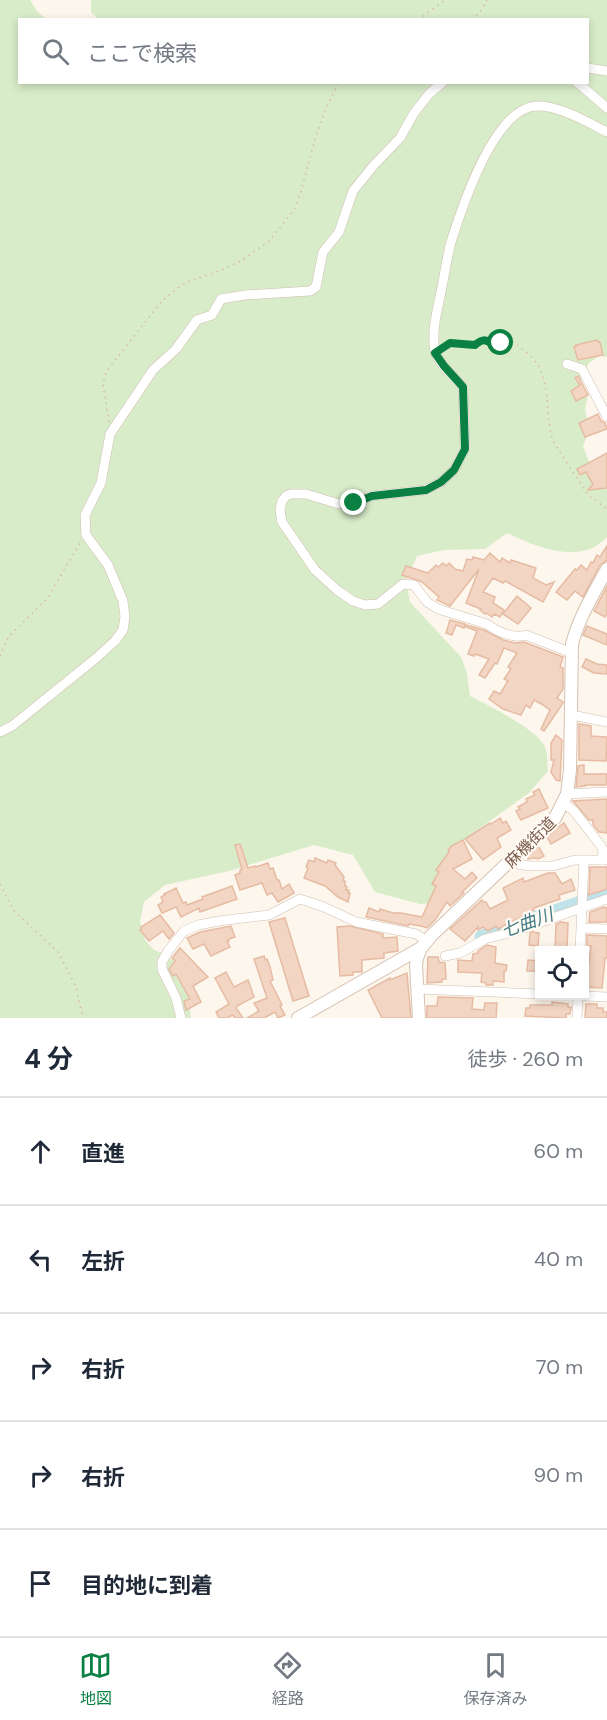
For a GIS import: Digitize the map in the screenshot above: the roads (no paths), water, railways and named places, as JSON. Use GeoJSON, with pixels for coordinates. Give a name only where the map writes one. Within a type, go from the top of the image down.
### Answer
{"type":"FeatureCollection","features":[{"type":"Feature","properties":{"kind":"street"},"geometry":{"type":"LineString","coordinates":[[589,68],[607,71]]}},
{"type":"Feature","properties":{"kind":"street"},"geometry":{"type":"LineString","coordinates":[[0,732],[12,726],[95,659],[115,641],[123,630],[125,617],[123,601],[108,565],[86,535],[85,515],[101,483],[110,434],[153,370],[176,349],[197,320],[212,315],[221,299],[245,295],[310,291],[316,287],[323,252],[339,232],[353,191],[400,138],[414,113],[429,94],[441,84]]}},
{"type":"Feature","properties":{"kind":"street"},"geometry":{"type":"LineString","coordinates":[[580,84],[607,108]]}},
{"type":"Feature","properties":{"kind":"street"},"geometry":{"type":"LineString","coordinates":[[572,653],[526,636],[519,638],[487,624],[438,609],[427,602],[414,585],[403,584],[378,604],[365,605],[353,601],[315,570],[282,522],[280,510],[282,501],[291,494],[306,494],[339,504],[354,503],[372,496],[426,490],[441,482],[454,470],[465,449],[463,387],[435,353],[435,323],[451,244],[468,193],[499,132],[519,111],[532,106],[558,110],[607,132]]}},
{"type":"Feature","properties":{"kind":"street"},"geometry":{"type":"LineString","coordinates":[[567,364],[582,369],[607,417]]}},
{"type":"Feature","properties":{"kind":"street","name":"麻機街道"},"geometry":{"type":"LineString","coordinates":[[298,1018],[424,944],[555,818],[565,798],[570,770],[572,644],[588,604],[607,569]]}},
{"type":"Feature","properties":{"kind":"street"},"geometry":{"type":"LineString","coordinates":[[572,715],[607,722]]}},
{"type":"Feature","properties":{"kind":"street"},"geometry":{"type":"LineString","coordinates":[[509,863],[553,866],[575,860],[604,860],[601,846],[565,798],[607,792]]}},
{"type":"Feature","properties":{"kind":"street"},"geometry":{"type":"LineString","coordinates":[[580,946],[584,860]]}},
{"type":"Feature","properties":{"kind":"street"},"geometry":{"type":"LineString","coordinates":[[181,1018],[176,998],[162,969],[162,962],[184,931],[219,921],[269,915],[300,899],[356,922],[416,934],[424,944],[416,964],[419,1018]]}},
{"type":"Feature","properties":{"kind":"street"},"geometry":{"type":"LineString","coordinates":[[445,956],[460,953],[485,939],[516,931],[607,899]]}},
{"type":"Feature","properties":{"kind":"street"},"geometry":{"type":"LineString","coordinates":[[582,928],[607,929]]}},
{"type":"Feature","properties":{"kind":"street"},"geometry":{"type":"LineString","coordinates":[[418,989],[535,994]]}},
{"type":"Feature","properties":{"kind":"street"},"geometry":{"type":"LineString","coordinates":[[589,996],[607,997]]}},
{"type":"Feature","properties":{"kind":"street"},"geometry":{"type":"LineString","coordinates":[[578,1000],[578,1018]]}},
{"type":"Feature","properties":{"kind":"waterway","name":"七曲川"},"geometry":{"type":"LineString","coordinates":[[482,937],[607,894]]}}]}
